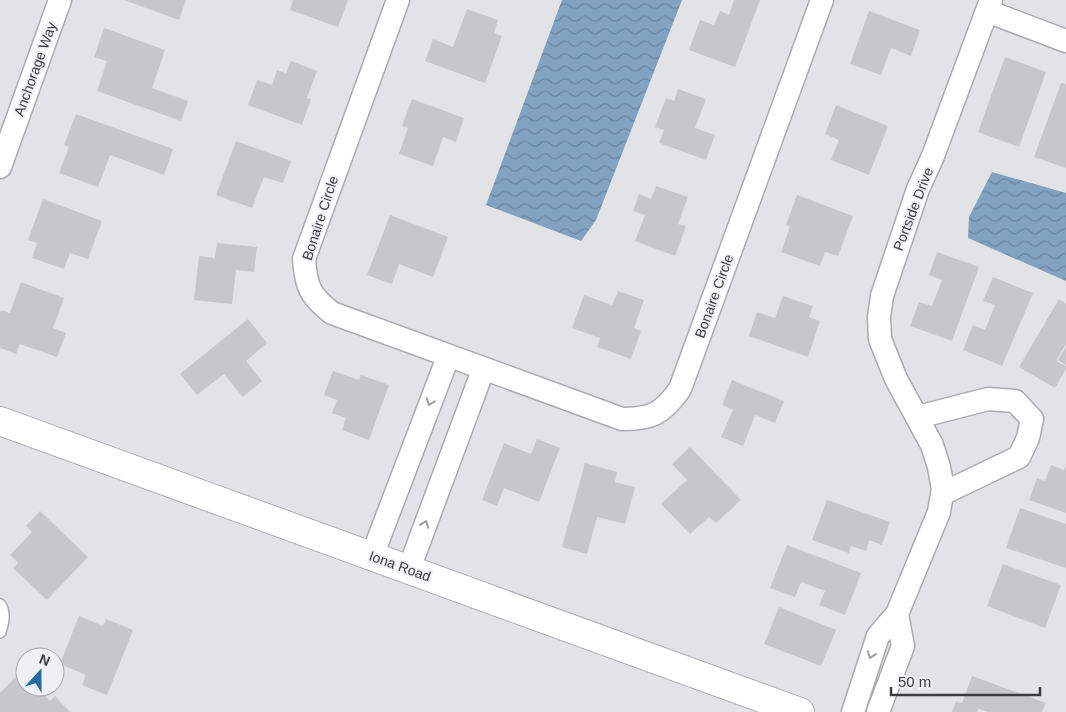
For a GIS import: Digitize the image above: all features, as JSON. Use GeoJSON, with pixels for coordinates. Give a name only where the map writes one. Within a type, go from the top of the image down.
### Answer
{"type":"FeatureCollection","features":[{"type":"Feature","properties":{"kind":"street","name":"Anchorage Way"},"geometry":{"type":"LineString","coordinates":[[0,167],[60,0]]}},
{"type":"Feature","properties":{"kind":"street","name":"Bonaire Circle"},"geometry":{"type":"LineString","coordinates":[[398,0],[304,259],[305,280],[315,300],[332,313],[483,370],[622,419],[645,419],[666,408],[680,389],[822,0]]}},
{"type":"Feature","properties":{"kind":"street"},"geometry":{"type":"LineString","coordinates":[[989,6],[1066,41]]}},
{"type":"Feature","properties":{"kind":"street","name":"Portside Drive"},"geometry":{"type":"LineString","coordinates":[[853,712],[878,636],[897,614],[939,512],[942,494],[940,467],[918,417],[896,380],[880,339],[879,317],[882,296],[918,189],[934,156],[989,6]]}},
{"type":"Feature","properties":{"kind":"street"},"geometry":{"type":"LineString","coordinates":[[372,556],[448,357]]}},
{"type":"Feature","properties":{"kind":"street"},"geometry":{"type":"LineString","coordinates":[[408,569],[483,370]]}},
{"type":"Feature","properties":{"kind":"street"},"geometry":{"type":"LineString","coordinates":[[918,417],[988,399],[1015,401],[1032,419],[1028,438],[1019,457],[942,494]]}},
{"type":"Feature","properties":{"kind":"street","name":"Iona Road"},"geometry":{"type":"LineString","coordinates":[[0,420],[800,712]]}},
{"type":"Feature","properties":{"kind":"street"},"geometry":{"type":"LineString","coordinates":[[878,712],[903,646],[897,614]]}},
{"type":"Feature","properties":{"kind":"lane"},"geometry":{"type":"LineString","coordinates":[[0,605],[2,608],[2,626],[0,632]]}},
{"type":"Feature","properties":{"kind":"water"},"geometry":{"type":"Polygon","coordinates":[[[562,0],[682,0],[596,220],[581,241],[486,205],[562,0]]]}},
{"type":"Feature","properties":{"kind":"water"},"geometry":{"type":"Polygon","coordinates":[[[992,172],[1066,193],[1066,281],[968,238],[969,217],[992,172]]]}},
{"type":"Feature","properties":{"kind":"building"},"geometry":{"type":"Polygon","coordinates":[[[124,0],[186,0],[179,20],[124,0]]]}},
{"type":"Feature","properties":{"kind":"building"},"geometry":{"type":"Polygon","coordinates":[[[293,0],[348,0],[338,27],[290,10],[293,0]]]}},
{"type":"Feature","properties":{"kind":"building"},"geometry":{"type":"Polygon","coordinates":[[[734,0],[760,0],[735,67],[689,50],[700,20],[714,25],[720,11],[729,15],[734,0]]]}},
{"type":"Feature","properties":{"kind":"building"},"geometry":{"type":"Polygon","coordinates":[[[467,9],[498,20],[494,33],[502,36],[485,83],[425,61],[433,39],[453,47],[467,9]]]}},
{"type":"Feature","properties":{"kind":"building"},"geometry":{"type":"Polygon","coordinates":[[[869,11],[920,30],[911,56],[891,48],[881,75],[850,64],[869,11]]]}},
{"type":"Feature","properties":{"kind":"building"},"geometry":{"type":"Polygon","coordinates":[[[104,28],[165,50],[152,88],[188,101],[181,121],[97,91],[107,61],[94,57],[104,28]]]}},
{"type":"Feature","properties":{"kind":"building"},"geometry":{"type":"Polygon","coordinates":[[[1005,57],[1046,72],[1019,147],[978,132],[1005,57]]]}},
{"type":"Feature","properties":{"kind":"building"},"geometry":{"type":"Polygon","coordinates":[[[291,61],[317,71],[307,98],[311,99],[302,125],[248,105],[257,80],[272,85],[277,70],[286,73],[291,61]]]}},
{"type":"Feature","properties":{"kind":"building"},"geometry":{"type":"Polygon","coordinates":[[[1061,83],[1066,84],[1066,168],[1034,157],[1061,83]]]}},
{"type":"Feature","properties":{"kind":"building"},"geometry":{"type":"Polygon","coordinates":[[[678,89],[706,99],[695,128],[715,135],[706,160],[659,143],[664,130],[655,127],[666,98],[674,101],[678,89]]]}},
{"type":"Feature","properties":{"kind":"building"},"geometry":{"type":"Polygon","coordinates":[[[412,99],[464,118],[456,142],[443,137],[433,166],[399,154],[408,128],[402,126],[412,99]]]}},
{"type":"Feature","properties":{"kind":"building"},"geometry":{"type":"Polygon","coordinates":[[[836,105],[888,126],[869,175],[831,160],[839,140],[825,134],[836,105]]]}},
{"type":"Feature","properties":{"kind":"building"},"geometry":{"type":"Polygon","coordinates":[[[76,114],[173,149],[164,175],[110,155],[98,187],[59,173],[69,147],[64,145],[76,114]]]}},
{"type":"Feature","properties":{"kind":"building"},"geometry":{"type":"Polygon","coordinates":[[[236,141],[291,161],[283,183],[264,177],[252,208],[216,195],[236,141]]]}},
{"type":"Feature","properties":{"kind":"building"},"geometry":{"type":"Polygon","coordinates":[[[656,186],[688,197],[678,224],[686,226],[675,256],[635,241],[645,215],[633,211],[639,194],[651,199],[656,186]]]}},
{"type":"Feature","properties":{"kind":"building"},"geometry":{"type":"Polygon","coordinates":[[[797,195],[853,216],[838,256],[825,252],[820,266],[781,252],[790,227],[786,225],[797,195]]]}},
{"type":"Feature","properties":{"kind":"building"},"geometry":{"type":"Polygon","coordinates":[[[43,199],[102,221],[88,259],[70,253],[64,269],[32,258],[37,243],[28,240],[43,199]]]}},
{"type":"Feature","properties":{"kind":"building"},"geometry":{"type":"Polygon","coordinates":[[[390,215],[448,237],[433,277],[399,264],[392,284],[367,275],[390,215]]]}},
{"type":"Feature","properties":{"kind":"building"},"geometry":{"type":"Polygon","coordinates":[[[217,243],[257,247],[254,272],[236,270],[232,304],[194,300],[199,256],[215,258],[217,243]]]}},
{"type":"Feature","properties":{"kind":"building"},"geometry":{"type":"Polygon","coordinates":[[[937,252],[979,267],[952,341],[910,326],[919,302],[932,306],[942,280],[929,275],[937,252]]]}},
{"type":"Feature","properties":{"kind":"building"},"geometry":{"type":"Polygon","coordinates":[[[993,277],[1033,293],[1002,366],[963,350],[973,325],[985,330],[995,305],[983,301],[993,277]]]}},
{"type":"Feature","properties":{"kind":"building"},"geometry":{"type":"Polygon","coordinates":[[[21,282],[64,298],[53,328],[66,333],[57,357],[20,344],[16,354],[0,348],[0,312],[1,310],[10,313],[21,282]]]}},
{"type":"Feature","properties":{"kind":"building"},"geometry":{"type":"Polygon","coordinates":[[[618,291],[644,300],[634,328],[641,331],[631,359],[597,347],[600,338],[572,328],[584,295],[612,305],[618,291]]]}},
{"type":"Feature","properties":{"kind":"building"},"geometry":{"type":"Polygon","coordinates":[[[783,296],[813,306],[809,317],[820,321],[808,357],[749,336],[757,312],[775,318],[783,296]]]}},
{"type":"Feature","properties":{"kind":"building"},"geometry":{"type":"Polygon","coordinates":[[[1059,299],[1066,304],[1066,344],[1056,361],[1066,366],[1066,369],[1055,388],[1019,367],[1059,299]]]}},
{"type":"Feature","properties":{"kind":"building"},"geometry":{"type":"Polygon","coordinates":[[[248,319],[267,343],[246,361],[262,381],[243,397],[224,374],[197,395],[180,374],[248,319]]]}},
{"type":"Feature","properties":{"kind":"building"},"geometry":{"type":"Polygon","coordinates":[[[1066,347],[1066,365],[1058,360],[1066,347]]]}},
{"type":"Feature","properties":{"kind":"building"},"geometry":{"type":"Polygon","coordinates":[[[333,371],[359,380],[361,375],[389,385],[369,440],[342,430],[346,418],[332,413],[337,400],[324,395],[333,371]]]}},
{"type":"Feature","properties":{"kind":"building"},"geometry":{"type":"Polygon","coordinates":[[[732,380],[784,401],[775,423],[755,415],[743,446],[721,437],[733,410],[722,405],[732,380]]]}},
{"type":"Feature","properties":{"kind":"building"},"geometry":{"type":"Polygon","coordinates":[[[537,439],[560,448],[539,502],[504,488],[497,506],[482,500],[504,443],[531,454],[537,439]]]}},
{"type":"Feature","properties":{"kind":"building"},"geometry":{"type":"Polygon","coordinates":[[[690,447],[741,500],[716,523],[709,517],[690,534],[661,504],[687,480],[672,464],[690,447]]]}},
{"type":"Feature","properties":{"kind":"building"},"geometry":{"type":"Polygon","coordinates":[[[585,463],[617,472],[615,482],[635,487],[625,524],[597,517],[587,554],[562,547],[585,463]]]}},
{"type":"Feature","properties":{"kind":"building"},"geometry":{"type":"Polygon","coordinates":[[[1051,465],[1064,470],[1066,466],[1066,513],[1029,500],[1037,478],[1045,481],[1051,465]]]}},
{"type":"Feature","properties":{"kind":"building"},"geometry":{"type":"Polygon","coordinates":[[[827,500],[890,522],[882,545],[869,540],[866,551],[851,546],[849,553],[812,540],[827,500]]]}},
{"type":"Feature","properties":{"kind":"building"},"geometry":{"type":"Polygon","coordinates":[[[1020,508],[1066,524],[1066,568],[1006,548],[1020,508]]]}},
{"type":"Feature","properties":{"kind":"building"},"geometry":{"type":"Polygon","coordinates":[[[40,511],[88,557],[47,600],[13,568],[18,563],[10,555],[32,532],[26,526],[40,511]]]}},
{"type":"Feature","properties":{"kind":"building"},"geometry":{"type":"Polygon","coordinates":[[[787,545],[861,573],[845,615],[819,605],[825,591],[801,582],[795,597],[770,588],[787,545]]]}},
{"type":"Feature","properties":{"kind":"building"},"geometry":{"type":"Polygon","coordinates":[[[1003,564],[1061,585],[1045,628],[987,606],[1003,564]]]}},
{"type":"Feature","properties":{"kind":"building"},"geometry":{"type":"Polygon","coordinates":[[[779,607],[836,630],[821,666],[764,644],[779,607]]]}},
{"type":"Feature","properties":{"kind":"building"},"geometry":{"type":"Polygon","coordinates":[[[79,616],[103,626],[106,619],[133,630],[107,695],[82,685],[86,675],[65,666],[65,651],[79,616]]]}},
{"type":"Feature","properties":{"kind":"building"},"geometry":{"type":"Polygon","coordinates":[[[972,676],[1046,703],[1042,712],[988,712],[979,709],[977,712],[952,712],[956,701],[962,703],[972,676]]]}},
{"type":"Feature","properties":{"kind":"building"},"geometry":{"type":"Polygon","coordinates":[[[15,678],[15,697],[46,697],[50,701],[56,697],[70,712],[0,712],[0,693],[15,678]]]}}]}
